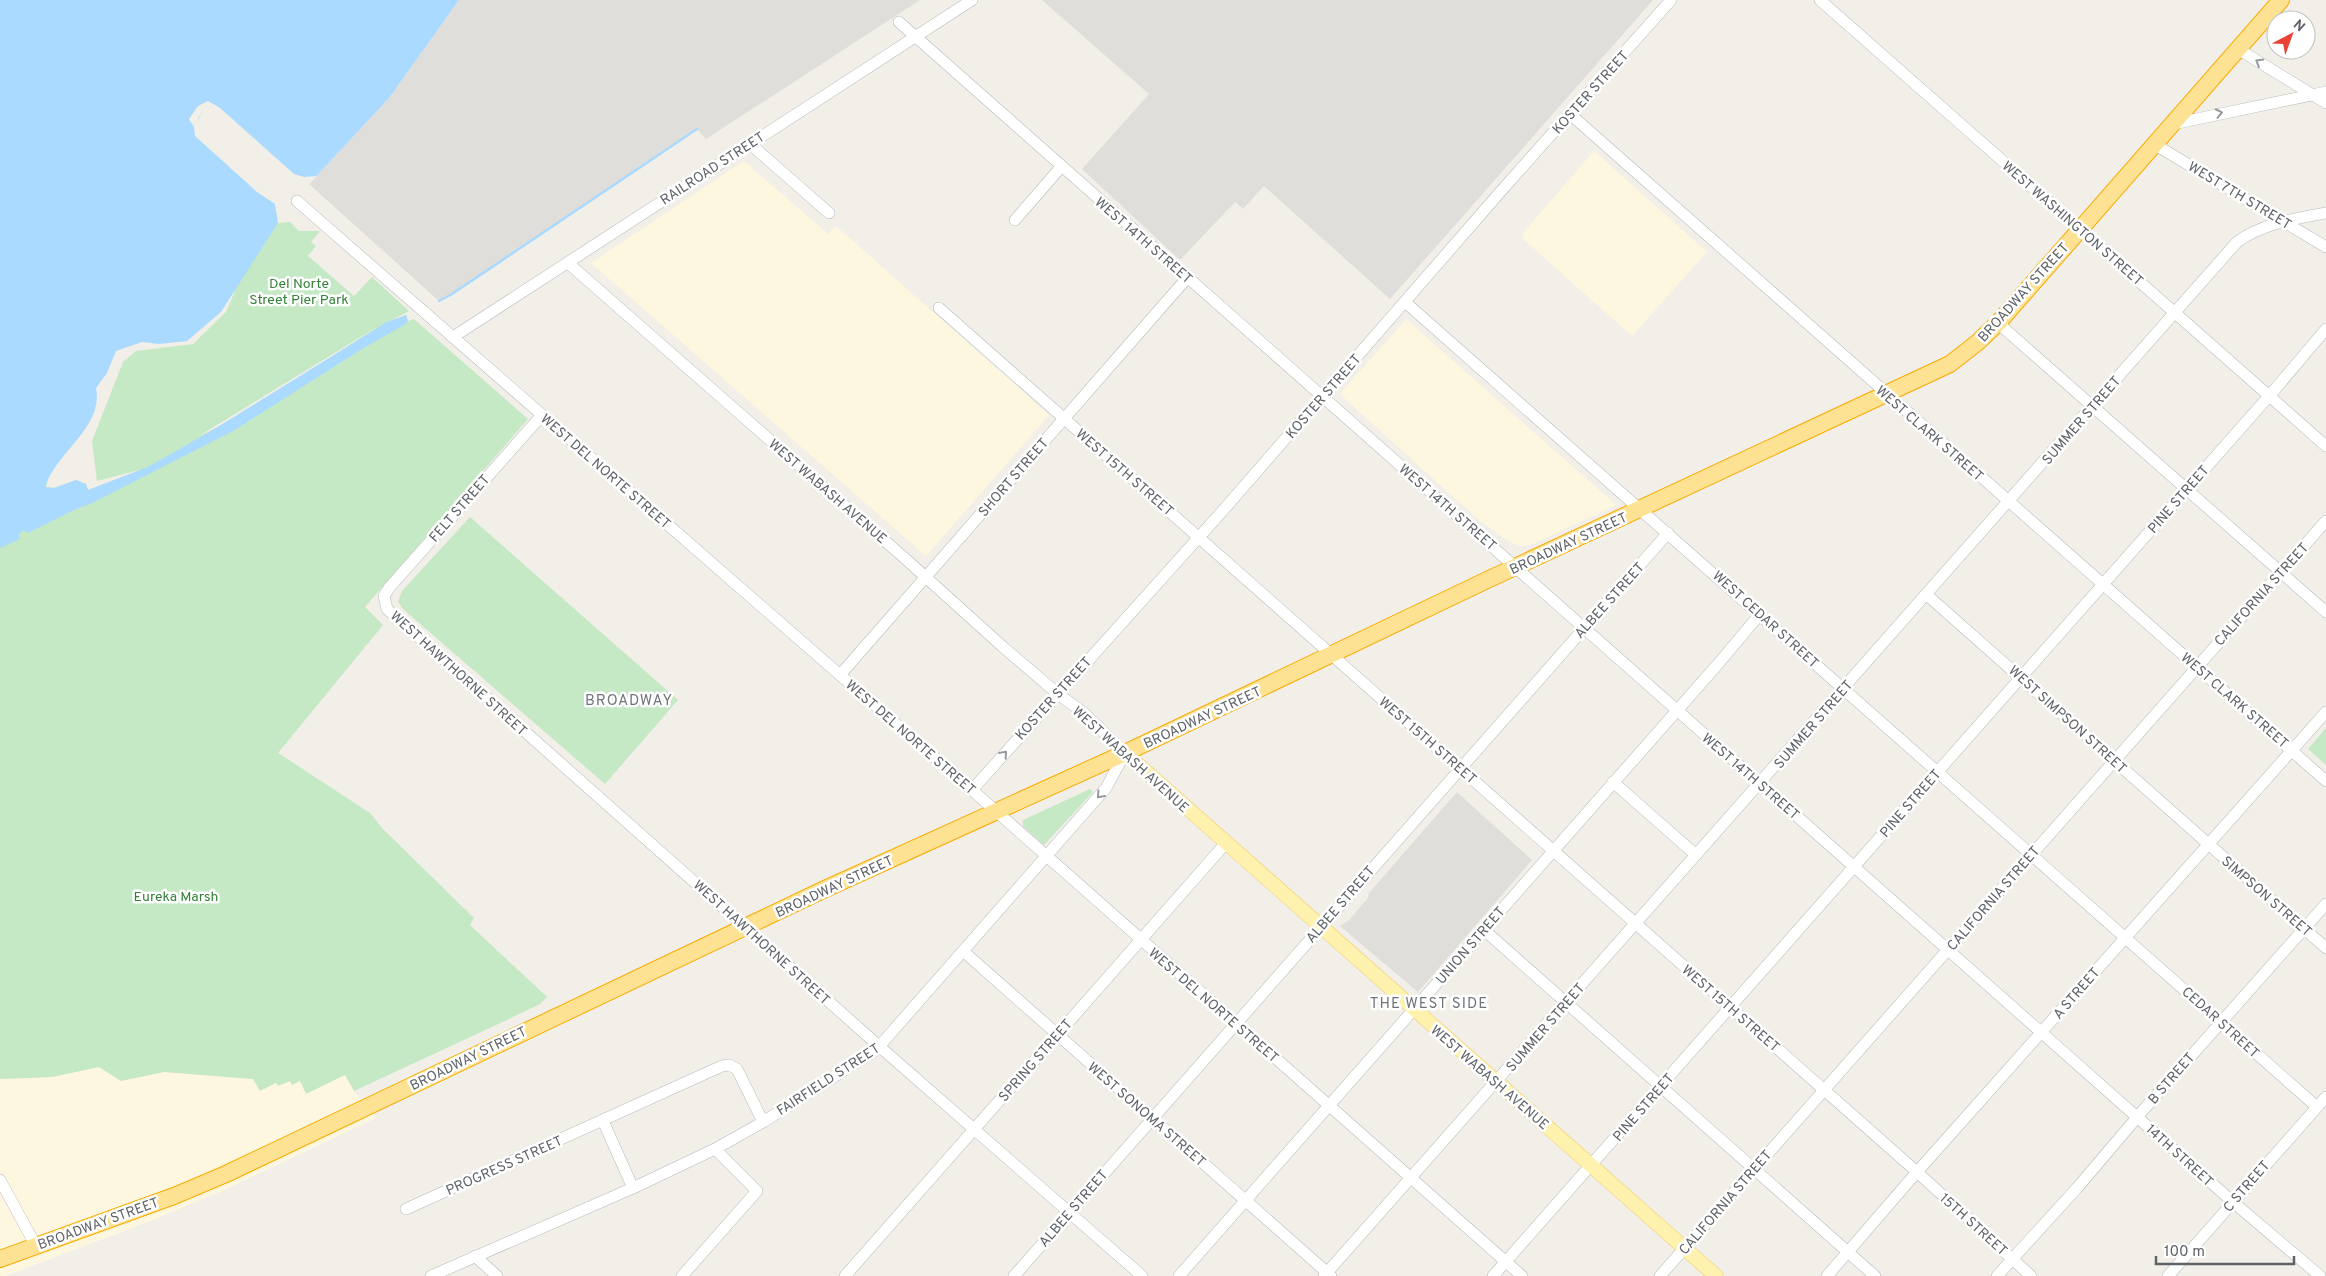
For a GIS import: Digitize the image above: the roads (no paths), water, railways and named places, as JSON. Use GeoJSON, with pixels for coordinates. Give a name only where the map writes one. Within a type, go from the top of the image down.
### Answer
{"type":"FeatureCollection","features":[{"type":"Feature","properties":{"kind":"highway","name":"BROADWAY STREET"},"geometry":{"type":"LineString","coordinates":[[0,1259],[174,1196],[226,1174],[569,1010],[747,928],[825,889],[1125,753],[1950,364],[1998,323],[2281,0]]}},
{"type":"Feature","properties":{"kind":"main road","name":"WEST WABASH AVENUE"},"geometry":{"type":"LineString","coordinates":[[1125,753],[1716,1276]]}},
{"type":"Feature","properties":{"kind":"street","name":"RAILROAD STREET"},"geometry":{"type":"LineString","coordinates":[[453,337],[749,143],[972,0]]}},
{"type":"Feature","properties":{"kind":"street","name":"KOSTER STREET"},"geometry":{"type":"LineString","coordinates":[[972,790],[1323,397],[1671,0]]}},
{"type":"Feature","properties":{"kind":"street","name":"WEST WASHINGTON STREET"},"geometry":{"type":"LineString","coordinates":[[1820,0],[2326,446]]}},
{"type":"Feature","properties":{"kind":"street","name":"WEST 14TH STREET"},"geometry":{"type":"LineString","coordinates":[[899,22],[1186,278],[1585,627],[1676,710],[2042,1032]]}},
{"type":"Feature","properties":{"kind":"street"},"geometry":{"type":"LineString","coordinates":[[2238,49],[2326,103]]}},
{"type":"Feature","properties":{"kind":"street"},"geometry":{"type":"LineString","coordinates":[[2171,124],[2326,92]]}},
{"type":"Feature","properties":{"kind":"street","name":"WEST CLARK STREET"},"geometry":{"type":"LineString","coordinates":[[1570,114],[1705,232],[1886,395],[2326,781]]}},
{"type":"Feature","properties":{"kind":"street"},"geometry":{"type":"LineString","coordinates":[[749,143],[829,213]]}},
{"type":"Feature","properties":{"kind":"street","name":"WEST 7TH STREET"},"geometry":{"type":"LineString","coordinates":[[2154,144],[2326,247]]}},
{"type":"Feature","properties":{"kind":"street"},"geometry":{"type":"LineString","coordinates":[[1015,220],[1061,167]]}},
{"type":"Feature","properties":{"kind":"street","name":"WEST DEL NORTE STREET"},"geometry":{"type":"LineString","coordinates":[[297,201],[972,790],[1522,1276]]}},
{"type":"Feature","properties":{"kind":"street","name":"SUMMER STREET"},"geometry":{"type":"LineString","coordinates":[[1328,1275],[1411,1178],[2237,242],[2250,233],[2272,223],[2326,213]]}},
{"type":"Feature","properties":{"kind":"street","name":"WEST WABASH AVENUE"},"geometry":{"type":"LineString","coordinates":[[568,263],[1058,694],[1084,713],[1125,753]]}},
{"type":"Feature","properties":{"kind":"street","name":"SHORT STREET"},"geometry":{"type":"LineString","coordinates":[[840,675],[1186,278]]}},
{"type":"Feature","properties":{"kind":"street","name":"WEST CEDAR STREET"},"geometry":{"type":"LineString","coordinates":[[1405,302],[2126,937]]}},
{"type":"Feature","properties":{"kind":"street","name":"WEST 15TH STREET"},"geometry":{"type":"LineString","coordinates":[[939,308],[1917,1172]]}},
{"type":"Feature","properties":{"kind":"street"},"geometry":{"type":"LineString","coordinates":[[1998,323],[2326,612]]}},
{"type":"Feature","properties":{"kind":"street","name":"PINE STREET"},"geometry":{"type":"LineString","coordinates":[[1493,1276],[2102,583],[2269,396],[2326,328]]}},
{"type":"Feature","properties":{"kind":"street","name":"FELT STREET"},"geometry":{"type":"LineString","coordinates":[[385,604],[384,596],[389,588],[542,415]]}},
{"type":"Feature","properties":{"kind":"street","name":"CALIFORNIA STREET"},"geometry":{"type":"LineString","coordinates":[[1660,1276],[2326,521]]}},
{"type":"Feature","properties":{"kind":"street","name":"ALBEE STREET"},"geometry":{"type":"LineString","coordinates":[[1014,1276],[1668,533]]}},
{"type":"Feature","properties":{"kind":"street","name":"WEST SIMPSON STREET"},"geometry":{"type":"LineString","coordinates":[[1927,595],[2208,845]]}},
{"type":"Feature","properties":{"kind":"street","name":"WEST HAWTHORNE STREET"},"geometry":{"type":"LineString","coordinates":[[385,604],[407,627],[880,1047],[1142,1276]]}},
{"type":"Feature","properties":{"kind":"street","name":"UNION STREET"},"geometry":{"type":"LineString","coordinates":[[1180,1276],[1760,614]]}},
{"type":"Feature","properties":{"kind":"street","name":"A STREET"},"geometry":{"type":"LineString","coordinates":[[1827,1276],[1917,1172],[2326,712]]}},
{"type":"Feature","properties":{"kind":"street","name":"FAIRFIELD STREET"},"geometry":{"type":"LineString","coordinates":[[431,1276],[633,1188],[715,1149],[763,1122],[880,1047],[1106,788],[1125,753]]}},
{"type":"Feature","properties":{"kind":"street"},"geometry":{"type":"LineString","coordinates":[[1612,782],[1696,856]]}},
{"type":"Feature","properties":{"kind":"street","name":"SPRING STREET"},"geometry":{"type":"LineString","coordinates":[[845,1276],[1226,843]]}},
{"type":"Feature","properties":{"kind":"street","name":"SIMPSON STREET"},"geometry":{"type":"LineString","coordinates":[[2208,845],[2326,948]]}},
{"type":"Feature","properties":{"kind":"street","name":"B STREET"},"geometry":{"type":"LineString","coordinates":[[1997,1276],[2077,1188],[2138,1116],[2326,904]]}},
{"type":"Feature","properties":{"kind":"street"},"geometry":{"type":"LineString","coordinates":[[1483,929],[1875,1276]]}},
{"type":"Feature","properties":{"kind":"street","name":"CEDAR STREET"},"geometry":{"type":"LineString","coordinates":[[2126,937],[2317,1107]]}},
{"type":"Feature","properties":{"kind":"street","name":"WEST SONOMA STREET"},"geometry":{"type":"LineString","coordinates":[[963,951],[1328,1275]]}},
{"type":"Feature","properties":{"kind":"street","name":"14TH STREET"},"geometry":{"type":"LineString","coordinates":[[2042,1032],[2233,1202],[2320,1276]]}},
{"type":"Feature","properties":{"kind":"street","name":"PROGRESS STREET"},"geometry":{"type":"LineString","coordinates":[[406,1208],[603,1122],[722,1066],[729,1065],[737,1069],[763,1122]]}},
{"type":"Feature","properties":{"kind":"street","name":"C STREET"},"geometry":{"type":"LineString","coordinates":[[2168,1276],[2326,1097]]}},
{"type":"Feature","properties":{"kind":"street"},"geometry":{"type":"LineString","coordinates":[[603,1122],[633,1188]]}},
{"type":"Feature","properties":{"kind":"street"},"geometry":{"type":"LineString","coordinates":[[682,1276],[757,1191],[715,1149]]}},
{"type":"Feature","properties":{"kind":"street","name":"15TH STREET"},"geometry":{"type":"LineString","coordinates":[[1917,1172],[2031,1276]]}},
{"type":"Feature","properties":{"kind":"street"},"geometry":{"type":"LineString","coordinates":[[0,1180],[36,1246]]}},
{"type":"Feature","properties":{"kind":"street"},"geometry":{"type":"LineString","coordinates":[[475,1256],[497,1276]]}},
{"type":"Feature","properties":{"kind":"water"},"geometry":{"type":"Polygon","coordinates":[[[0,0],[459,0],[389,98],[309,184],[301,181],[213,109],[203,111],[196,124],[279,205],[278,223],[221,312],[187,341],[159,344],[142,342],[116,351],[107,373],[96,388],[97,402],[93,415],[78,439],[51,474],[45,487],[54,488],[76,480],[86,484],[88,490],[148,467],[216,428],[387,322],[406,315],[408,321],[233,431],[92,503],[28,533],[24,530],[19,534],[20,539],[0,548],[0,0]]]}},
{"type":"Feature","properties":{"kind":"waterway"},"geometry":{"type":"LineString","coordinates":[[439,301],[697,129]]}},
{"type":"Feature","properties":{"kind":"district","name":"BROADWAY"},"geometry":{"type":"Point","coordinates":[629,700]}},
{"type":"Feature","properties":{"kind":"district","name":"THE WEST SIDE"},"geometry":{"type":"Point","coordinates":[1429,1003]}},
{"type":"Feature","properties":{"kind":"park label","name":"Del Norte Street Pier Park"},"geometry":{"type":"Point","coordinates":[299,292]}},
{"type":"Feature","properties":{"kind":"park label","name":"Eureka Marsh"},"geometry":{"type":"Point","coordinates":[176,896]}}]}
